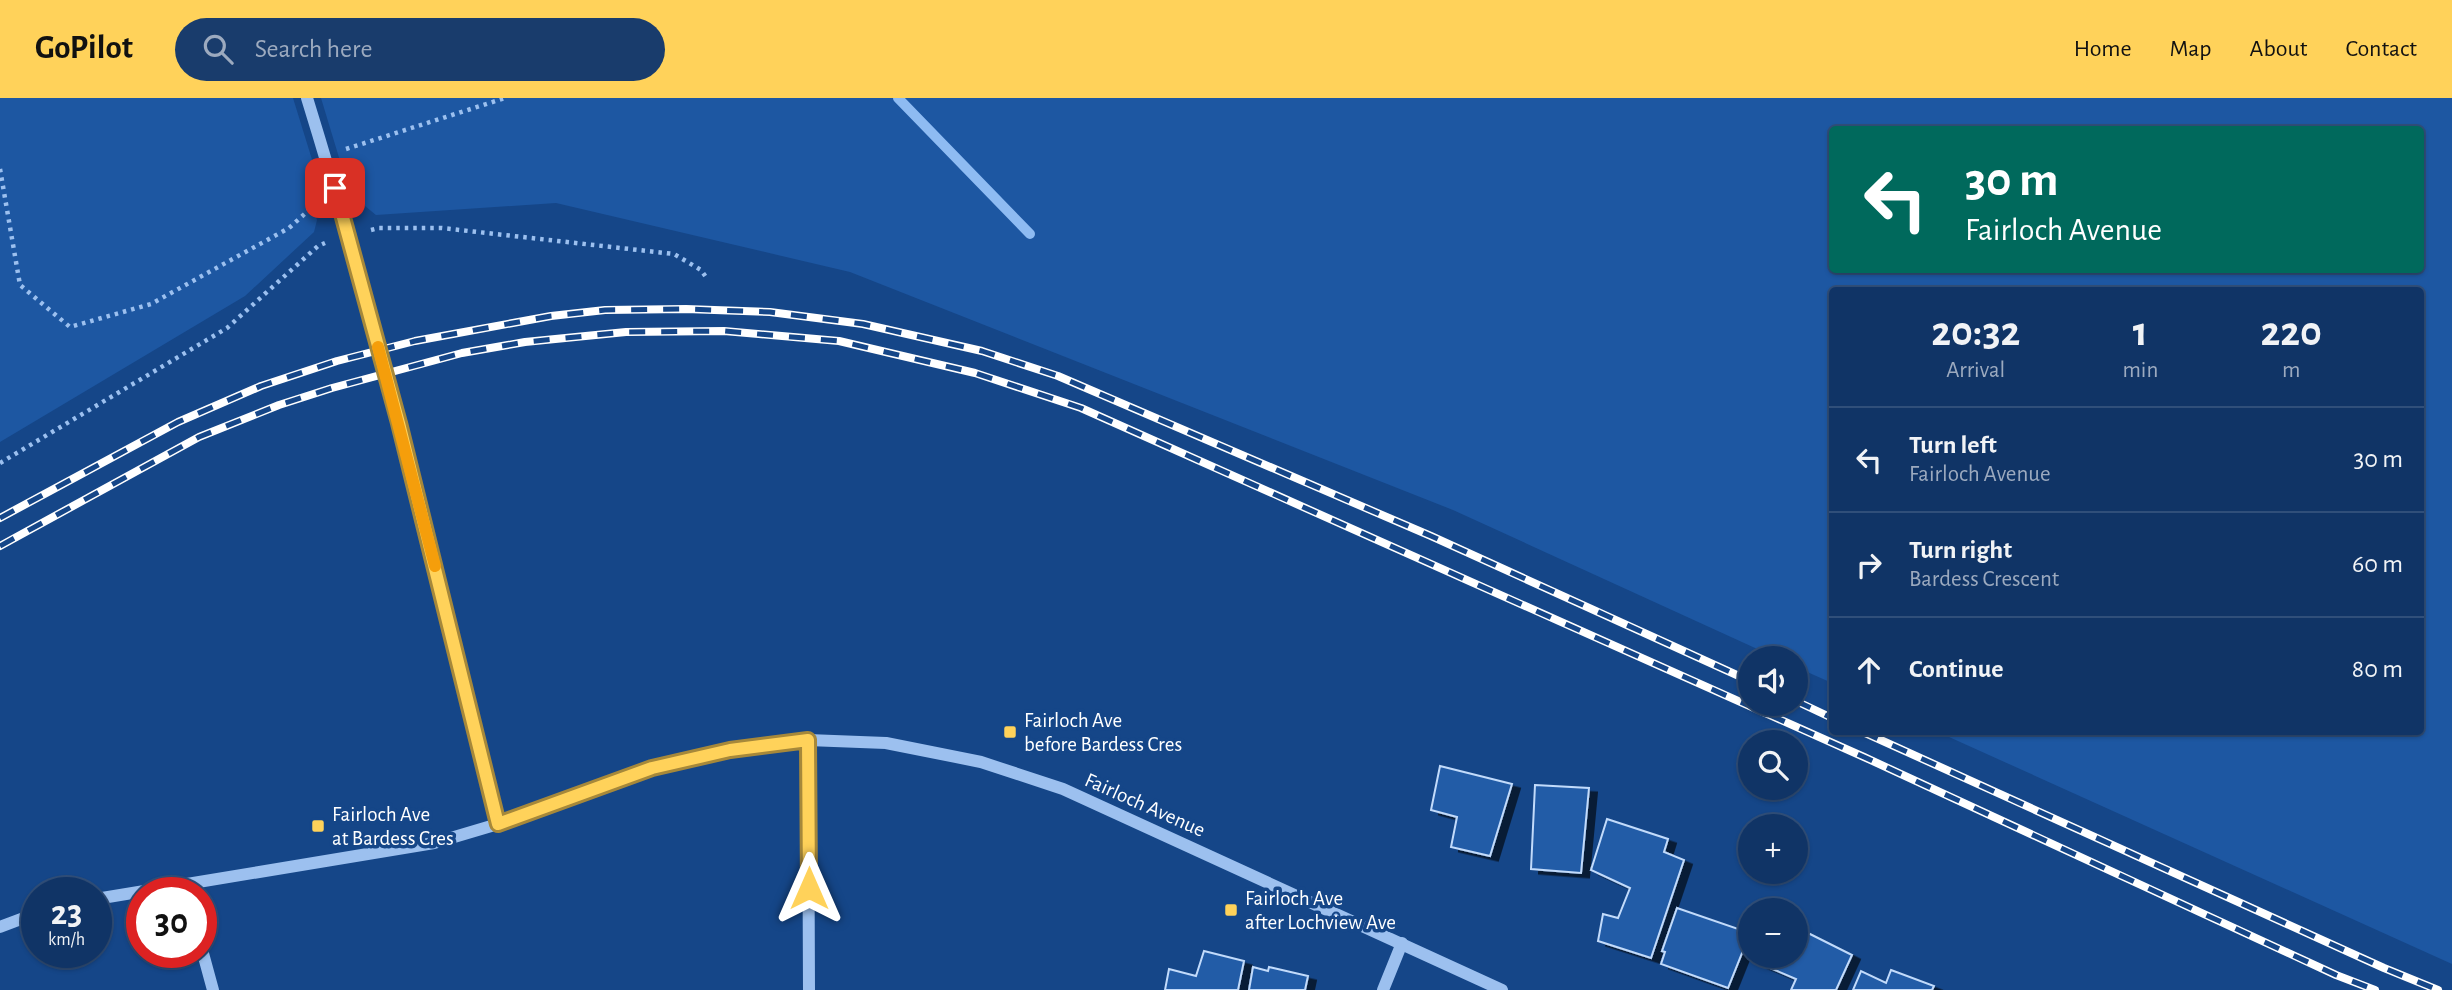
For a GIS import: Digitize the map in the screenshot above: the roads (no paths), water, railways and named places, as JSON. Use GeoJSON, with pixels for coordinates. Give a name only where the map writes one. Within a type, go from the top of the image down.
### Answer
{"type":"FeatureCollection","features":[{"type":"Feature","properties":{"kind":"street"},"geometry":{"type":"LineString","coordinates":[[307,98],[337,195],[399,423],[498,824]]}},
{"type":"Feature","properties":{"kind":"street"},"geometry":{"type":"LineString","coordinates":[[808,740],[809,990]]}},
{"type":"Feature","properties":{"kind":"street","name":"Fairloch Avenue"},"geometry":{"type":"LineString","coordinates":[[217,882],[434,843],[498,824],[652,768],[730,750],[808,740],[886,743],[981,762],[1063,789],[1502,990]]}},
{"type":"Feature","properties":{"kind":"street"},"geometry":{"type":"LineString","coordinates":[[0,927],[21,919]]}},
{"type":"Feature","properties":{"kind":"street"},"geometry":{"type":"LineString","coordinates":[[1383,990],[1402,943]]}},
{"type":"Feature","properties":{"kind":"street"},"geometry":{"type":"LineString","coordinates":[[207,968],[213,990]]}},
{"type":"Feature","properties":{"kind":"waterway"},"geometry":{"type":"LineString","coordinates":[[898,98],[1030,234]]}},
{"type":"Feature","properties":{"kind":"railway"},"geometry":{"type":"LineString","coordinates":[[0,518],[178,422],[261,386],[337,361],[415,341],[551,316],[605,310],[770,312],[863,324],[982,351],[1058,376],[1431,536],[1738,676]]}},
{"type":"Feature","properties":{"kind":"railway"},"geometry":{"type":"LineString","coordinates":[[0,546],[199,437],[279,405],[332,388],[462,353],[525,342],[626,332],[724,331],[839,341],[975,373],[1081,408],[1864,757],[2336,975],[2375,990]]}},
{"type":"Feature","properties":{"kind":"railway"},"geometry":{"type":"LineString","coordinates":[[1808,707],[1829,717]]}},
{"type":"Feature","properties":{"kind":"railway"},"geometry":{"type":"LineString","coordinates":[[1870,735],[2438,990]]}},
{"type":"Feature","properties":{"kind":"place","name":"Fairloch Ave before Bardess Cres"},"geometry":{"type":"Point","coordinates":[1010,732]}},
{"type":"Feature","properties":{"kind":"place","name":"Fairloch Ave at Bardess Cres"},"geometry":{"type":"Point","coordinates":[318,826]}},
{"type":"Feature","properties":{"kind":"place","name":"Fairloch Ave after Lochview Ave"},"geometry":{"type":"Point","coordinates":[1231,910]}}]}
